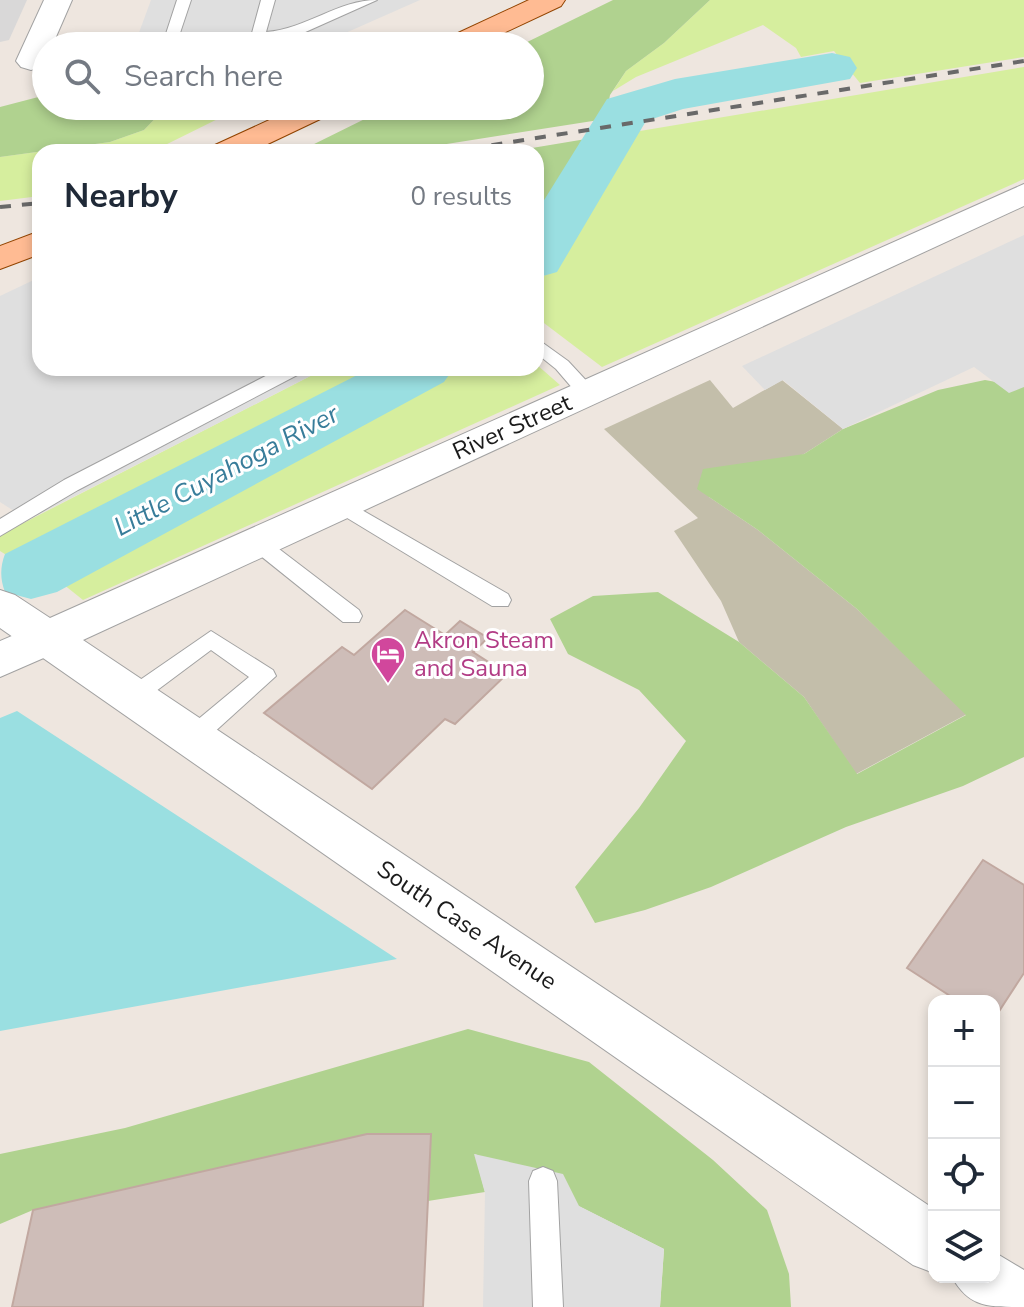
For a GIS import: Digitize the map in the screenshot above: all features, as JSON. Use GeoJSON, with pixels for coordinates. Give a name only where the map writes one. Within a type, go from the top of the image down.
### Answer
{"type":"FeatureCollection","features":[{"type":"Feature","properties":{"kind":"main road"},"geometry":{"type":"LineString","coordinates":[[483,32],[551,0]]}},
{"type":"Feature","properties":{"kind":"main road"},"geometry":{"type":"LineString","coordinates":[[243,144],[294,120]]}},
{"type":"Feature","properties":{"kind":"main road"},"geometry":{"type":"LineString","coordinates":[[0,259],[32,245]]}},
{"type":"Feature","properties":{"kind":"street"},"geometry":{"type":"LineString","coordinates":[[48,32],[58,0]]}},
{"type":"Feature","properties":{"kind":"street"},"geometry":{"type":"LineString","coordinates":[[1,58],[32,61]]}},
{"type":"Feature","properties":{"kind":"street","name":"River Street"},"geometry":{"type":"LineString","coordinates":[[0,660],[19,619],[259,544],[341,505],[574,379],[1024,194]]}},
{"type":"Feature","properties":{"kind":"street","name":"South Case Avenue"},"geometry":{"type":"LineString","coordinates":[[19,619],[928,1240]]}},
{"type":"Feature","properties":{"kind":"street"},"geometry":{"type":"LineString","coordinates":[[991,1283],[1024,1305]]}},
{"type":"Feature","properties":{"kind":"lane"},"geometry":{"type":"LineString","coordinates":[[174,32],[184,0]]}},
{"type":"Feature","properties":{"kind":"lane"},"geometry":{"type":"LineString","coordinates":[[259,32],[268,0]]}},
{"type":"Feature","properties":{"kind":"lane"},"geometry":{"type":"LineString","coordinates":[[297,32],[370,0]]}},
{"type":"Feature","properties":{"kind":"lane"},"geometry":{"type":"LineString","coordinates":[[544,351],[574,379]]}},
{"type":"Feature","properties":{"kind":"lane"},"geometry":{"type":"LineString","coordinates":[[0,529],[71,485],[281,376]]}},
{"type":"Feature","properties":{"kind":"lane"},"geometry":{"type":"LineString","coordinates":[[341,505],[500,600]]}},
{"type":"Feature","properties":{"kind":"lane"},"geometry":{"type":"LineString","coordinates":[[259,544],[351,616]]}},
{"type":"Feature","properties":{"kind":"lane"},"geometry":{"type":"LineString","coordinates":[[132,697],[211,639],[265,676],[192,738]]}},
{"type":"Feature","properties":{"kind":"lane"},"geometry":{"type":"LineString","coordinates":[[543,1181],[548,1307]]}},
{"type":"Feature","properties":{"kind":"shaded area"},"geometry":{"type":"Polygon","coordinates":[[[0,0],[27,0],[9,40],[0,42],[0,0]]]}},
{"type":"Feature","properties":{"kind":"shaded area"},"geometry":{"type":"Polygon","coordinates":[[[151,0],[420,0],[348,32],[139,32],[151,0]]]}},
{"type":"Feature","properties":{"kind":"shaded area"},"geometry":{"type":"Polygon","coordinates":[[[1024,235],[1024,387],[1009,393],[974,367],[843,429],[783,380],[765,390],[742,366],[1024,235]]]}},
{"type":"Feature","properties":{"kind":"shaded area"},"geometry":{"type":"Polygon","coordinates":[[[32,281],[32,376],[310,376],[28,520],[0,502],[0,296],[32,281]]]}},
{"type":"Feature","properties":{"kind":"shaded area"},"geometry":{"type":"Polygon","coordinates":[[[710,380],[733,408],[782,380],[843,429],[804,454],[709,497],[758,530],[857,609],[967,714],[856,774],[804,697],[739,642],[721,601],[674,531],[698,518],[604,429],[710,380]]]}},
{"type":"Feature","properties":{"kind":"shaded area"},"geometry":{"type":"Polygon","coordinates":[[[474,1154],[563,1174],[579,1206],[664,1249],[660,1307],[483,1307],[485,1193],[474,1154]]]}},
{"type":"Feature","properties":{"kind":"green space"},"geometry":{"type":"Polygon","coordinates":[[[613,0],[710,0],[664,43],[626,71],[610,95],[607,110],[599,120],[447,144],[314,144],[363,120],[544,120],[544,34],[613,0]]]}},
{"type":"Feature","properties":{"kind":"green space"},"geometry":{"type":"Polygon","coordinates":[[[710,0],[1024,0],[1024,57],[860,83],[834,51],[801,57],[796,48],[763,25],[636,77],[613,91],[626,71],[664,43],[710,0]]]}},
{"type":"Feature","properties":{"kind":"green space"},"geometry":{"type":"Polygon","coordinates":[[[1024,67],[1024,179],[602,367],[544,323],[544,276],[628,133],[1024,67]]]}},
{"type":"Feature","properties":{"kind":"green space"},"geometry":{"type":"Polygon","coordinates":[[[32,99],[32,120],[154,120],[144,130],[110,142],[32,144],[32,153],[0,157],[0,107],[32,99]]]}},
{"type":"Feature","properties":{"kind":"green space"},"geometry":{"type":"Polygon","coordinates":[[[154,120],[216,120],[167,144],[95,144],[144,130],[154,120]]]}},
{"type":"Feature","properties":{"kind":"green space"},"geometry":{"type":"Polygon","coordinates":[[[586,139],[544,234],[544,146],[586,139]]]}},
{"type":"Feature","properties":{"kind":"green space"},"geometry":{"type":"Polygon","coordinates":[[[32,153],[32,197],[0,201],[0,157],[32,153]]]}},
{"type":"Feature","properties":{"kind":"green space"},"geometry":{"type":"Polygon","coordinates":[[[544,371],[560,385],[83,600],[63,584],[445,376],[544,376],[544,371]]]}},
{"type":"Feature","properties":{"kind":"green space"},"geometry":{"type":"Polygon","coordinates":[[[310,376],[378,376],[294,415],[19,563],[0,551],[0,535],[310,376]]]}},
{"type":"Feature","properties":{"kind":"green space"},"geometry":{"type":"Polygon","coordinates":[[[985,380],[1024,387],[1024,757],[963,786],[846,827],[711,887],[645,910],[595,923],[575,887],[639,808],[686,741],[639,690],[568,654],[550,619],[593,596],[658,592],[739,642],[804,697],[857,774],[966,715],[857,609],[758,530],[697,489],[703,469],[804,454],[843,429],[938,390],[985,380]]]}},
{"type":"Feature","properties":{"kind":"green space"},"geometry":{"type":"Polygon","coordinates":[[[468,1029],[589,1062],[713,1160],[767,1210],[789,1274],[791,1307],[660,1307],[664,1249],[475,1154],[485,1192],[428,1201],[430,1134],[367,1134],[33,1210],[0,1224],[0,1154],[125,1128],[468,1029]]]}},
{"type":"Feature","properties":{"kind":"water"},"geometry":{"type":"Polygon","coordinates":[[[17,711],[397,959],[0,1031],[0,718],[17,711]]]}},
{"type":"Feature","properties":{"kind":"building"},"geometry":{"type":"Polygon","coordinates":[[[405,610],[445,635],[460,621],[488,638],[473,652],[507,674],[455,724],[445,719],[372,789],[264,713],[342,647],[354,655],[405,610]]]}},
{"type":"Feature","properties":{"kind":"building"},"geometry":{"type":"Polygon","coordinates":[[[983,860],[1024,885],[1024,973],[1000,1010],[1000,995],[949,995],[907,968],[983,860]]]}},
{"type":"Feature","properties":{"kind":"building"},"geometry":{"type":"Polygon","coordinates":[[[367,1134],[431,1134],[423,1307],[12,1307],[33,1210],[367,1134]]]}},
{"type":"Feature","properties":{"kind":"waterway","name":"Little Cuyahoga River"},"geometry":{"type":"LineString","coordinates":[[544,247],[626,110],[675,95],[832,68]]}},
{"type":"Feature","properties":{"kind":"waterway","name":"Little Cuyahoga River"},"geometry":{"type":"LineString","coordinates":[[31,573],[407,376]]}},
{"type":"Feature","properties":{"kind":"railway"},"geometry":{"type":"LineString","coordinates":[[499,144],[1024,61]]}},
{"type":"Feature","properties":{"kind":"railway"},"geometry":{"type":"LineString","coordinates":[[0,207],[32,204]]}},
{"type":"Feature","properties":{"kind":"place","name":"Akron Steam and Sauna"},"geometry":{"type":"Point","coordinates":[388,685]}}]}
